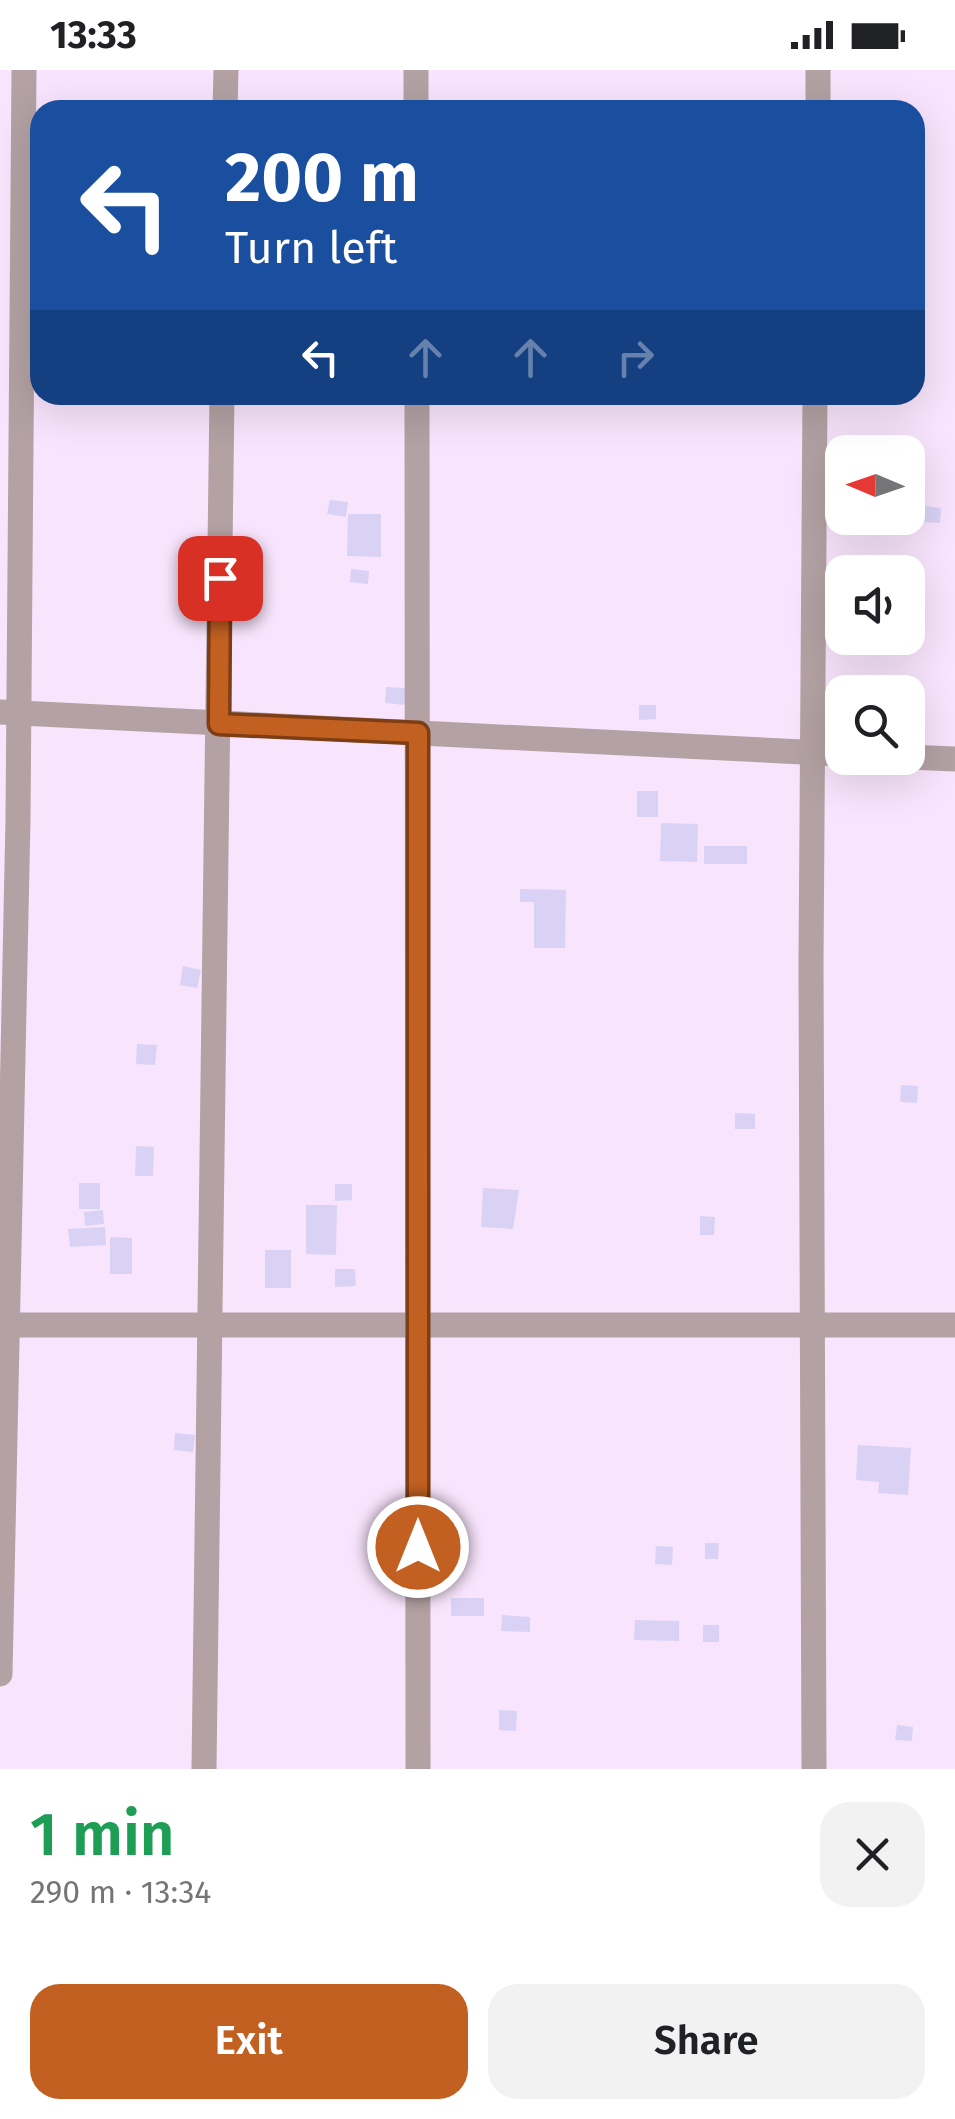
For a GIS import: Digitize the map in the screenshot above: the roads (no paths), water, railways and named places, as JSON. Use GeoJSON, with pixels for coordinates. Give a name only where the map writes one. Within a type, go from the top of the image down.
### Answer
{"type":"FeatureCollection","features":[{"type":"Feature","properties":{"kind":"street"},"geometry":{"type":"LineString","coordinates":[[0,1674],[10,713],[24,70]]}},
{"type":"Feature","properties":{"kind":"street"},"geometry":{"type":"LineString","coordinates":[[225,100],[226,70]]}},
{"type":"Feature","properties":{"kind":"street"},"geometry":{"type":"LineString","coordinates":[[416,70],[416,100]]}},
{"type":"Feature","properties":{"kind":"street"},"geometry":{"type":"LineString","coordinates":[[818,70],[818,100]]}},
{"type":"Feature","properties":{"kind":"street"},"geometry":{"type":"LineString","coordinates":[[204,1769],[222,405]]}},
{"type":"Feature","properties":{"kind":"street"},"geometry":{"type":"LineString","coordinates":[[417,405],[418,1769]]}},
{"type":"Feature","properties":{"kind":"street"},"geometry":{"type":"LineString","coordinates":[[814,1769],[815,405]]}},
{"type":"Feature","properties":{"kind":"street"},"geometry":{"type":"LineString","coordinates":[[10,713],[825,753]]}},
{"type":"Feature","properties":{"kind":"street"},"geometry":{"type":"LineString","coordinates":[[925,758],[955,760]]}},
{"type":"Feature","properties":{"kind":"street"},"geometry":{"type":"LineString","coordinates":[[4,1325],[955,1325]]}}]}
